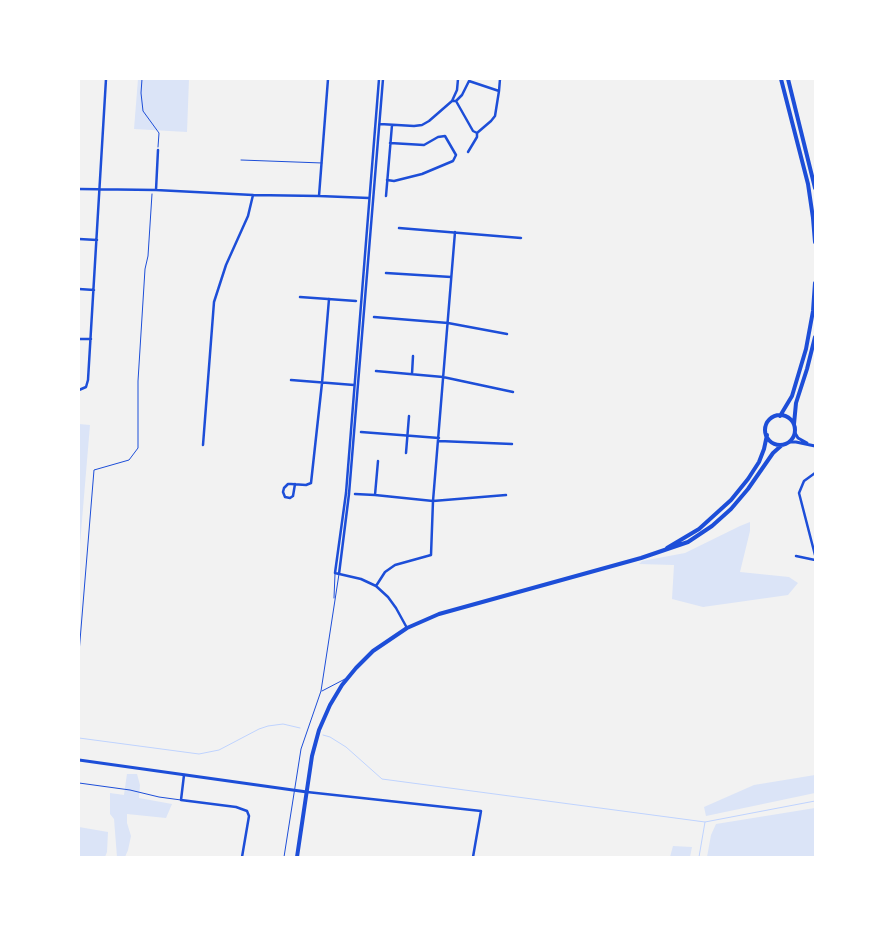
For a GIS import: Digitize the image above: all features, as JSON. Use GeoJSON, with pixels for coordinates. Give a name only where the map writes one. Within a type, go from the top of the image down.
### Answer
{"type":"FeatureCollection","features":[{"type":"Feature","properties":{"kind":"main road"},"geometry":{"type":"LineString","coordinates":[[781,79],[808,184],[815,242]]}},
{"type":"Feature","properties":{"kind":"main road"},"geometry":{"type":"LineString","coordinates":[[788,79],[815,188]]}},
{"type":"Feature","properties":{"kind":"main road"},"geometry":{"type":"LineString","coordinates":[[780,416],[792,396],[806,349],[813,311],[815,283]]}},
{"type":"Feature","properties":{"kind":"main road"},"geometry":{"type":"LineString","coordinates":[[298,857],[312,756],[319,730],[330,705],[348,676],[373,651],[407,628],[449,610],[656,554],[688,542],[721,518],[748,489],[773,453],[789,442],[795,433],[796,403],[808,369],[815,337]]}},
{"type":"Feature","properties":{"kind":"main road"},"geometry":{"type":"LineString","coordinates":[[656,554],[699,529],[716,516],[731,500],[759,462],[767,436],[768,422],[772,418],[780,416],[789,418],[794,424]]}},
{"type":"Feature","properties":{"kind":"main road"},"geometry":{"type":"LineString","coordinates":[[767,436],[772,442],[782,445]]}},
{"type":"Feature","properties":{"kind":"street"},"geometry":{"type":"LineString","coordinates":[[79,390],[86,387],[88,380],[106,79]]}},
{"type":"Feature","properties":{"kind":"street"},"geometry":{"type":"LineString","coordinates":[[319,196],[328,79]]}},
{"type":"Feature","properties":{"kind":"street"},"geometry":{"type":"LineString","coordinates":[[381,79],[349,494],[337,573],[361,578],[376,586],[388,597],[407,628]]}},
{"type":"Feature","properties":{"kind":"street"},"geometry":{"type":"LineString","coordinates":[[377,124],[422,125],[452,101],[457,90],[458,79]]}},
{"type":"Feature","properties":{"kind":"street"},"geometry":{"type":"LineString","coordinates":[[468,152],[477,137],[477,133],[495,116],[500,79]]}},
{"type":"Feature","properties":{"kind":"street"},"geometry":{"type":"LineString","coordinates":[[456,102],[470,81],[499,90]]}},
{"type":"Feature","properties":{"kind":"street"},"geometry":{"type":"LineString","coordinates":[[452,101],[456,102],[472,131],[477,133]]}},
{"type":"Feature","properties":{"kind":"street"},"geometry":{"type":"LineString","coordinates":[[386,196],[392,125]]}},
{"type":"Feature","properties":{"kind":"street"},"geometry":{"type":"LineString","coordinates":[[387,180],[394,181],[422,174],[453,161],[456,154],[446,137],[443,136],[424,146],[390,143]]}},
{"type":"Feature","properties":{"kind":"street"},"geometry":{"type":"LineString","coordinates":[[155,190],[158,150]]}},
{"type":"Feature","properties":{"kind":"street"},"geometry":{"type":"LineString","coordinates":[[79,189],[371,198]]}},
{"type":"Feature","properties":{"kind":"street"},"geometry":{"type":"LineString","coordinates":[[203,445],[214,302],[226,265],[248,216],[253,195]]}},
{"type":"Feature","properties":{"kind":"street"},"geometry":{"type":"LineString","coordinates":[[399,228],[521,238]]}},
{"type":"Feature","properties":{"kind":"street"},"geometry":{"type":"LineString","coordinates":[[376,586],[385,572],[395,564],[431,554],[455,232]]}},
{"type":"Feature","properties":{"kind":"street"},"geometry":{"type":"LineString","coordinates":[[79,239],[97,240]]}},
{"type":"Feature","properties":{"kind":"street"},"geometry":{"type":"LineString","coordinates":[[386,272],[451,278]]}},
{"type":"Feature","properties":{"kind":"street"},"geometry":{"type":"LineString","coordinates":[[79,289],[94,290]]}},
{"type":"Feature","properties":{"kind":"street"},"geometry":{"type":"LineString","coordinates":[[300,297],[356,301]]}},
{"type":"Feature","properties":{"kind":"street"},"geometry":{"type":"LineString","coordinates":[[296,484],[293,496],[290,498],[286,497],[283,492],[286,486],[296,484],[306,485],[311,483],[329,299]]}},
{"type":"Feature","properties":{"kind":"street"},"geometry":{"type":"LineString","coordinates":[[374,317],[448,323],[507,334]]}},
{"type":"Feature","properties":{"kind":"street"},"geometry":{"type":"LineString","coordinates":[[79,339],[91,339]]}},
{"type":"Feature","properties":{"kind":"street"},"geometry":{"type":"LineString","coordinates":[[412,374],[413,356]]}},
{"type":"Feature","properties":{"kind":"street"},"geometry":{"type":"LineString","coordinates":[[376,371],[444,377],[513,392]]}},
{"type":"Feature","properties":{"kind":"street"},"geometry":{"type":"LineString","coordinates":[[291,380],[357,385]]}},
{"type":"Feature","properties":{"kind":"street"},"geometry":{"type":"LineString","coordinates":[[406,453],[409,416]]}},
{"type":"Feature","properties":{"kind":"street"},"geometry":{"type":"LineString","coordinates":[[361,432],[408,435],[439,440],[512,444]]}},
{"type":"Feature","properties":{"kind":"street"},"geometry":{"type":"LineString","coordinates":[[795,433],[798,438],[814,446]]}},
{"type":"Feature","properties":{"kind":"street"},"geometry":{"type":"LineString","coordinates":[[789,442],[814,446]]}},
{"type":"Feature","properties":{"kind":"street"},"geometry":{"type":"LineString","coordinates":[[375,495],[378,461]]}},
{"type":"Feature","properties":{"kind":"street"},"geometry":{"type":"LineString","coordinates":[[815,473],[804,481],[799,493],[815,555]]}},
{"type":"Feature","properties":{"kind":"street"},"geometry":{"type":"LineString","coordinates":[[356,494],[434,501],[506,495]]}},
{"type":"Feature","properties":{"kind":"street"},"geometry":{"type":"LineString","coordinates":[[796,556],[815,560]]}},
{"type":"Feature","properties":{"kind":"street"},"geometry":{"type":"LineString","coordinates":[[79,760],[307,792],[481,811],[474,857]]}},
{"type":"Feature","properties":{"kind":"street"},"geometry":{"type":"LineString","coordinates":[[184,775],[181,800],[247,811],[249,816],[242,857]]}},
{"type":"Feature","properties":{"kind":"lane"},"geometry":{"type":"LineString","coordinates":[[241,160],[322,163]]}},
{"type":"Feature","properties":{"kind":"lane"},"geometry":{"type":"LineString","coordinates":[[284,857],[303,739],[321,691],[337,573]]}},
{"type":"Feature","properties":{"kind":"lane"},"geometry":{"type":"LineString","coordinates":[[321,691],[348,676]]}},
{"type":"Feature","properties":{"kind":"lane"},"geometry":{"type":"LineString","coordinates":[[79,783],[130,790],[159,798],[181,800]]}},
{"type":"Feature","properties":{"kind":"path"},"geometry":{"type":"LineString","coordinates":[[142,79],[143,111],[159,133],[158,150]]}},
{"type":"Feature","properties":{"kind":"path"},"geometry":{"type":"LineString","coordinates":[[79,653],[94,470],[129,460],[138,448],[138,381],[145,269],[155,190]]}},
{"type":"Feature","properties":{"kind":"shaded area"},"geometry":{"type":"Polygon","coordinates":[[[138,79],[189,79],[187,132],[134,129],[138,79]]]}},
{"type":"Feature","properties":{"kind":"shaded area"},"geometry":{"type":"Polygon","coordinates":[[[79,424],[90,425],[79,556],[79,424]]]}},
{"type":"Feature","properties":{"kind":"shaded area"},"geometry":{"type":"Polygon","coordinates":[[[750,522],[750,531],[740,572],[789,577],[798,583],[788,595],[703,607],[672,599],[674,565],[639,564],[642,561],[685,553],[750,522]]]}},
{"type":"Feature","properties":{"kind":"shaded area"},"geometry":{"type":"Polygon","coordinates":[[[127,774],[137,774],[140,785],[139,798],[172,804],[166,818],[127,814],[127,823],[131,836],[128,850],[125,857],[117,857],[114,819],[110,814],[110,793],[124,795],[127,774]]]}},
{"type":"Feature","properties":{"kind":"shaded area"},"geometry":{"type":"Polygon","coordinates":[[[815,775],[815,793],[706,816],[704,807],[754,785],[815,775]]]}},
{"type":"Feature","properties":{"kind":"shaded area"},"geometry":{"type":"Polygon","coordinates":[[[815,808],[815,857],[707,857],[711,835],[716,824],[815,808]]]}},
{"type":"Feature","properties":{"kind":"shaded area"},"geometry":{"type":"Polygon","coordinates":[[[79,827],[108,832],[105,857],[79,857],[79,827]]]}},
{"type":"Feature","properties":{"kind":"shaded area"},"geometry":{"type":"Polygon","coordinates":[[[673,846],[692,847],[690,857],[670,857],[673,846]]]}},
{"type":"Feature","properties":{"kind":"waterway"},"geometry":{"type":"LineString","coordinates":[[79,738],[199,754],[219,750],[268,726],[283,724],[300,728]]}},
{"type":"Feature","properties":{"kind":"waterway"},"geometry":{"type":"LineString","coordinates":[[323,735],[346,747],[382,779],[705,822],[815,801]]}},
{"type":"Feature","properties":{"kind":"waterway"},"geometry":{"type":"LineString","coordinates":[[699,857],[705,822]]}}]}
